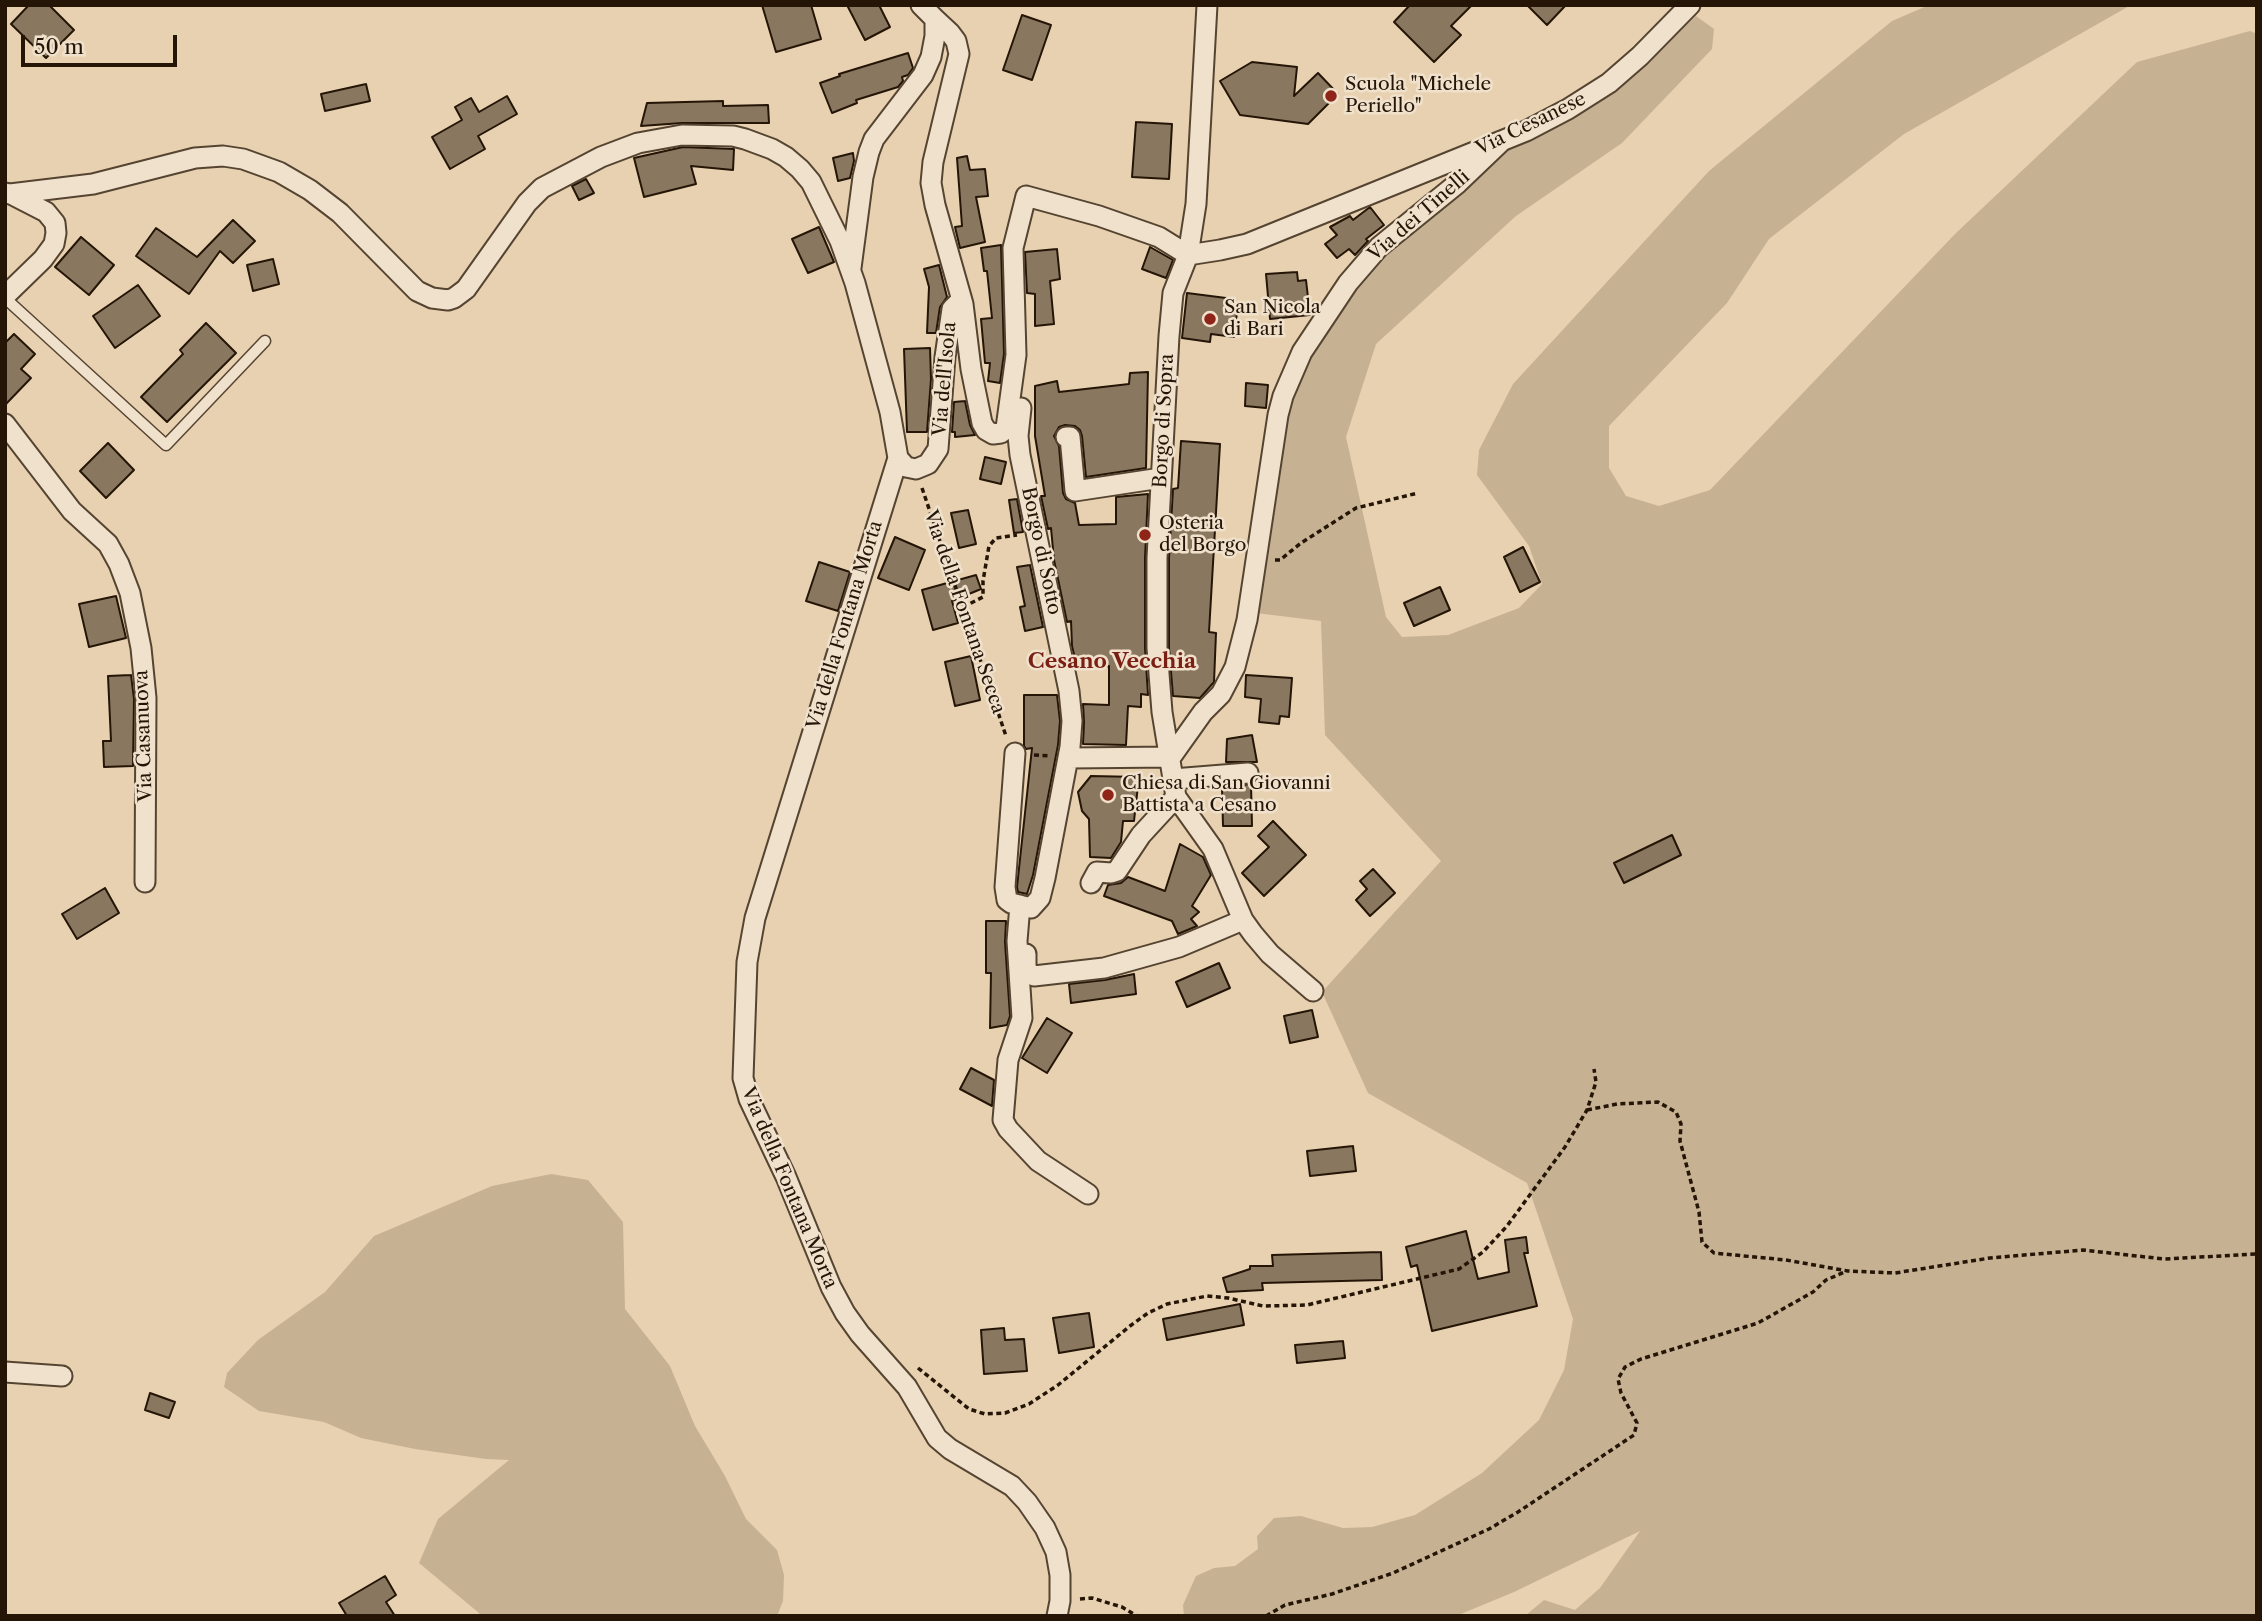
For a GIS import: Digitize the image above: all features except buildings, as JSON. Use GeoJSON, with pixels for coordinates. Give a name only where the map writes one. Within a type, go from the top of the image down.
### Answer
{"type":"FeatureCollection","features":[{"type":"Feature","properties":{"kind":"street","name":"Borgo di Sopra"},"geometry":{"type":"LineString","coordinates":[[1175,788],[1162,712],[1157,648],[1157,558],[1171,303],[1188,254],[1196,204],[1207,5]]}},
{"type":"Feature","properties":{"kind":"street","name":"Via Cesanese"},"geometry":{"type":"LineString","coordinates":[[1188,254],[1247,244],[1502,141],[1568,109],[1609,83],[1690,5]]}},
{"type":"Feature","properties":{"kind":"street","name":"Via dell'Isola"},"geometry":{"type":"LineString","coordinates":[[928,12],[956,41],[959,54],[932,172],[935,205],[962,304],[981,420],[989,433],[997,434],[1006,428],[1016,355]]}},
{"type":"Feature","properties":{"kind":"street"},"geometry":{"type":"LineString","coordinates":[[851,269],[863,177],[869,152],[874,139],[923,75],[929,62],[935,36],[928,12]]}},
{"type":"Feature","properties":{"kind":"street"},"geometry":{"type":"LineString","coordinates":[[8,193],[93,184],[195,158],[223,156],[243,159],[279,172],[310,190],[340,213],[417,291],[432,298],[448,300],[466,289],[527,203],[555,180],[601,157],[638,143],[682,135],[733,136],[772,149],[800,169],[821,200],[851,269],[890,412],[898,458],[906,467],[915,470]]}},
{"type":"Feature","properties":{"kind":"street","name":"Via dei Tinelli"},"geometry":{"type":"LineString","coordinates":[[1171,757],[1203,712],[1221,694],[1232,675],[1247,620],[1280,405],[1295,365],[1348,283],[1379,247],[1458,183],[1502,141]]}},
{"type":"Feature","properties":{"kind":"street"},"geometry":{"type":"LineString","coordinates":[[5,297],[46,255],[54,244],[56,233],[55,223],[46,212],[8,193]]}},
{"type":"Feature","properties":{"kind":"street","name":"Borgo di Sotto"},"geometry":{"type":"LineString","coordinates":[[1025,907],[1037,902],[1041,893],[1068,758],[1072,720],[1027,441],[1027,362],[1023,356],[1016,355],[1013,248],[1026,196],[1099,216],[1159,237],[1188,254]]}},
{"type":"Feature","properties":{"kind":"street","name":"Via dell'Isola"},"geometry":{"type":"LineString","coordinates":[[915,470],[928,464],[938,449],[944,357],[952,309],[957,304],[962,304]]}},
{"type":"Feature","properties":{"kind":"street","name":"Via Casanuova"},"geometry":{"type":"LineString","coordinates":[[5,424],[72,511],[108,544],[130,593],[141,648],[146,698],[145,882]]}},
{"type":"Feature","properties":{"kind":"street"},"geometry":{"type":"LineString","coordinates":[[1066,437],[1070,437],[1075,491],[1161,478]]}},
{"type":"Feature","properties":{"kind":"street","name":"Via della Fontana Morta"},"geometry":{"type":"LineString","coordinates":[[898,458],[755,918],[747,962],[743,1078],[749,1099],[786,1177],[831,1287],[845,1312],[860,1334],[907,1387],[937,1438],[950,1449],[1007,1482],[1032,1508],[1056,1552],[1060,1575],[1059,1608]]}},
{"type":"Feature","properties":{"kind":"street"},"geometry":{"type":"LineString","coordinates":[[1015,753],[1005,887],[1007,900],[1025,907]]}},
{"type":"Feature","properties":{"kind":"street"},"geometry":{"type":"LineString","coordinates":[[1068,758],[1171,757]]}},
{"type":"Feature","properties":{"kind":"street"},"geometry":{"type":"LineString","coordinates":[[1091,883],[1097,872],[1116,871],[1175,788],[1248,773]]}},
{"type":"Feature","properties":{"kind":"street"},"geometry":{"type":"LineString","coordinates":[[1175,788],[1213,849],[1243,920],[1270,954],[1313,991]]}},
{"type":"Feature","properties":{"kind":"street"},"geometry":{"type":"LineString","coordinates":[[1025,907],[1025,965],[1029,974],[1034,976],[1104,968],[1179,947],[1243,920]]}},
{"type":"Feature","properties":{"kind":"street"},"geometry":{"type":"LineString","coordinates":[[1025,907],[1017,941],[1022,1018],[1010,1051],[1003,1120],[1007,1129],[1038,1161],[1088,1194]]}},
{"type":"Feature","properties":{"kind":"street"},"geometry":{"type":"LineString","coordinates":[[5,1372],[62,1376]]}},
{"type":"Feature","properties":{"kind":"lane"},"geometry":{"type":"LineString","coordinates":[[5,297],[166,445],[265,341]]}},
{"type":"Feature","properties":{"kind":"path","name":"Via della Fontana Secca"},"geometry":{"type":"LineString","coordinates":[[915,470],[1010,749],[1015,753]]}},
{"type":"Feature","properties":{"kind":"path"},"geometry":{"type":"LineString","coordinates":[[1256,557],[1280,561],[1301,543],[1356,508],[1419,493]]}},
{"type":"Feature","properties":{"kind":"path"},"geometry":{"type":"LineString","coordinates":[[963,607],[983,597],[989,546],[996,538],[1028,534]]}},
{"type":"Feature","properties":{"kind":"path"},"geometry":{"type":"LineString","coordinates":[[1015,753],[1068,758]]}},
{"type":"Feature","properties":{"kind":"path"},"geometry":{"type":"LineString","coordinates":[[914,1367],[925,1372],[969,1409],[985,1413],[1005,1413],[1029,1404],[1058,1385],[1148,1312],[1167,1304],[1207,1296],[1263,1306],[1307,1305],[1459,1269],[1483,1252],[1507,1226],[1565,1147],[1587,1110],[1595,1082],[1594,1069]]}},
{"type":"Feature","properties":{"kind":"path"},"geometry":{"type":"LineString","coordinates":[[1587,1110],[1617,1104],[1658,1102],[1676,1112],[1682,1124],[1681,1141],[1699,1212],[1702,1242],[1714,1253],[1786,1260],[1848,1271],[1895,1273],[1990,1258],[2083,1251],[2164,1259],[2257,1254]]}},
{"type":"Feature","properties":{"kind":"path"},"geometry":{"type":"LineString","coordinates":[[1266,1616],[1285,1605],[1332,1594],[1393,1573],[1508,1518],[1634,1435],[1637,1423],[1620,1393],[1618,1379],[1625,1367],[1641,1359],[1758,1322],[1813,1292],[1826,1280],[1848,1271]]}},
{"type":"Feature","properties":{"kind":"path"},"geometry":{"type":"LineString","coordinates":[[1059,1608],[1092,1598],[1122,1607],[1137,1616]]}},
{"type":"Feature","properties":{"kind":"shaded area"},"geometry":{"type":"Polygon","coordinates":[[[1929,5],[2131,5],[1904,134],[1769,239],[1727,303],[1609,426],[1609,468],[1626,496],[1659,506],[1710,490],[1955,234],[2137,62],[2250,31],[2257,34],[2257,1616],[1525,1616],[1544,1600],[1575,1610],[1600,1588],[1640,1531],[1514,1592],[1456,1616],[1184,1616],[1183,1605],[1196,1576],[1214,1568],[1235,1566],[1258,1549],[1257,1536],[1274,1518],[1301,1516],[1343,1528],[1372,1527],[1415,1515],[1482,1473],[1539,1420],[1564,1370],[1573,1319],[1527,1183],[1368,1093],[1322,992],[1441,861],[1325,735],[1321,621],[1256,613],[1281,439],[1296,384],[1338,312],[1409,230],[1507,147],[1645,62],[1696,16],[1714,29],[1712,49],[1622,143],[1516,216],[1376,344],[1346,437],[1386,617],[1402,637],[1448,635],[1519,608],[1542,584],[1529,546],[1477,475],[1479,450],[1513,384],[1709,171],[1892,21],[1929,5]]]}},
{"type":"Feature","properties":{"kind":"shaded area"},"geometry":{"type":"Polygon","coordinates":[[[551,1174],[588,1180],[623,1222],[625,1309],[670,1366],[695,1426],[725,1476],[746,1519],[777,1550],[784,1575],[783,1601],[777,1616],[480,1616],[419,1563],[438,1519],[509,1460],[415,1449],[361,1438],[324,1422],[259,1411],[224,1387],[227,1373],[258,1340],[325,1292],[374,1236],[492,1186],[551,1174]]]}},
{"type":"Feature","properties":{"kind":"place","name":"Scuola \"Michele Periello\""},"geometry":{"type":"Point","coordinates":[1331,96]}},
{"type":"Feature","properties":{"kind":"place","name":"San Nicola di Bari"},"geometry":{"type":"Point","coordinates":[1210,319]}},
{"type":"Feature","properties":{"kind":"place","name":"Osteria del Borgo"},"geometry":{"type":"Point","coordinates":[1145,535]}},
{"type":"Feature","properties":{"kind":"place","name":"Chiesa di San Giovanni Battista a Cesano"},"geometry":{"type":"Point","coordinates":[1108,795]}},
{"type":"Feature","properties":{"kind":"district","name":"Cesano Vecchia"},"geometry":{"type":"Point","coordinates":[1112,662]}}]}
